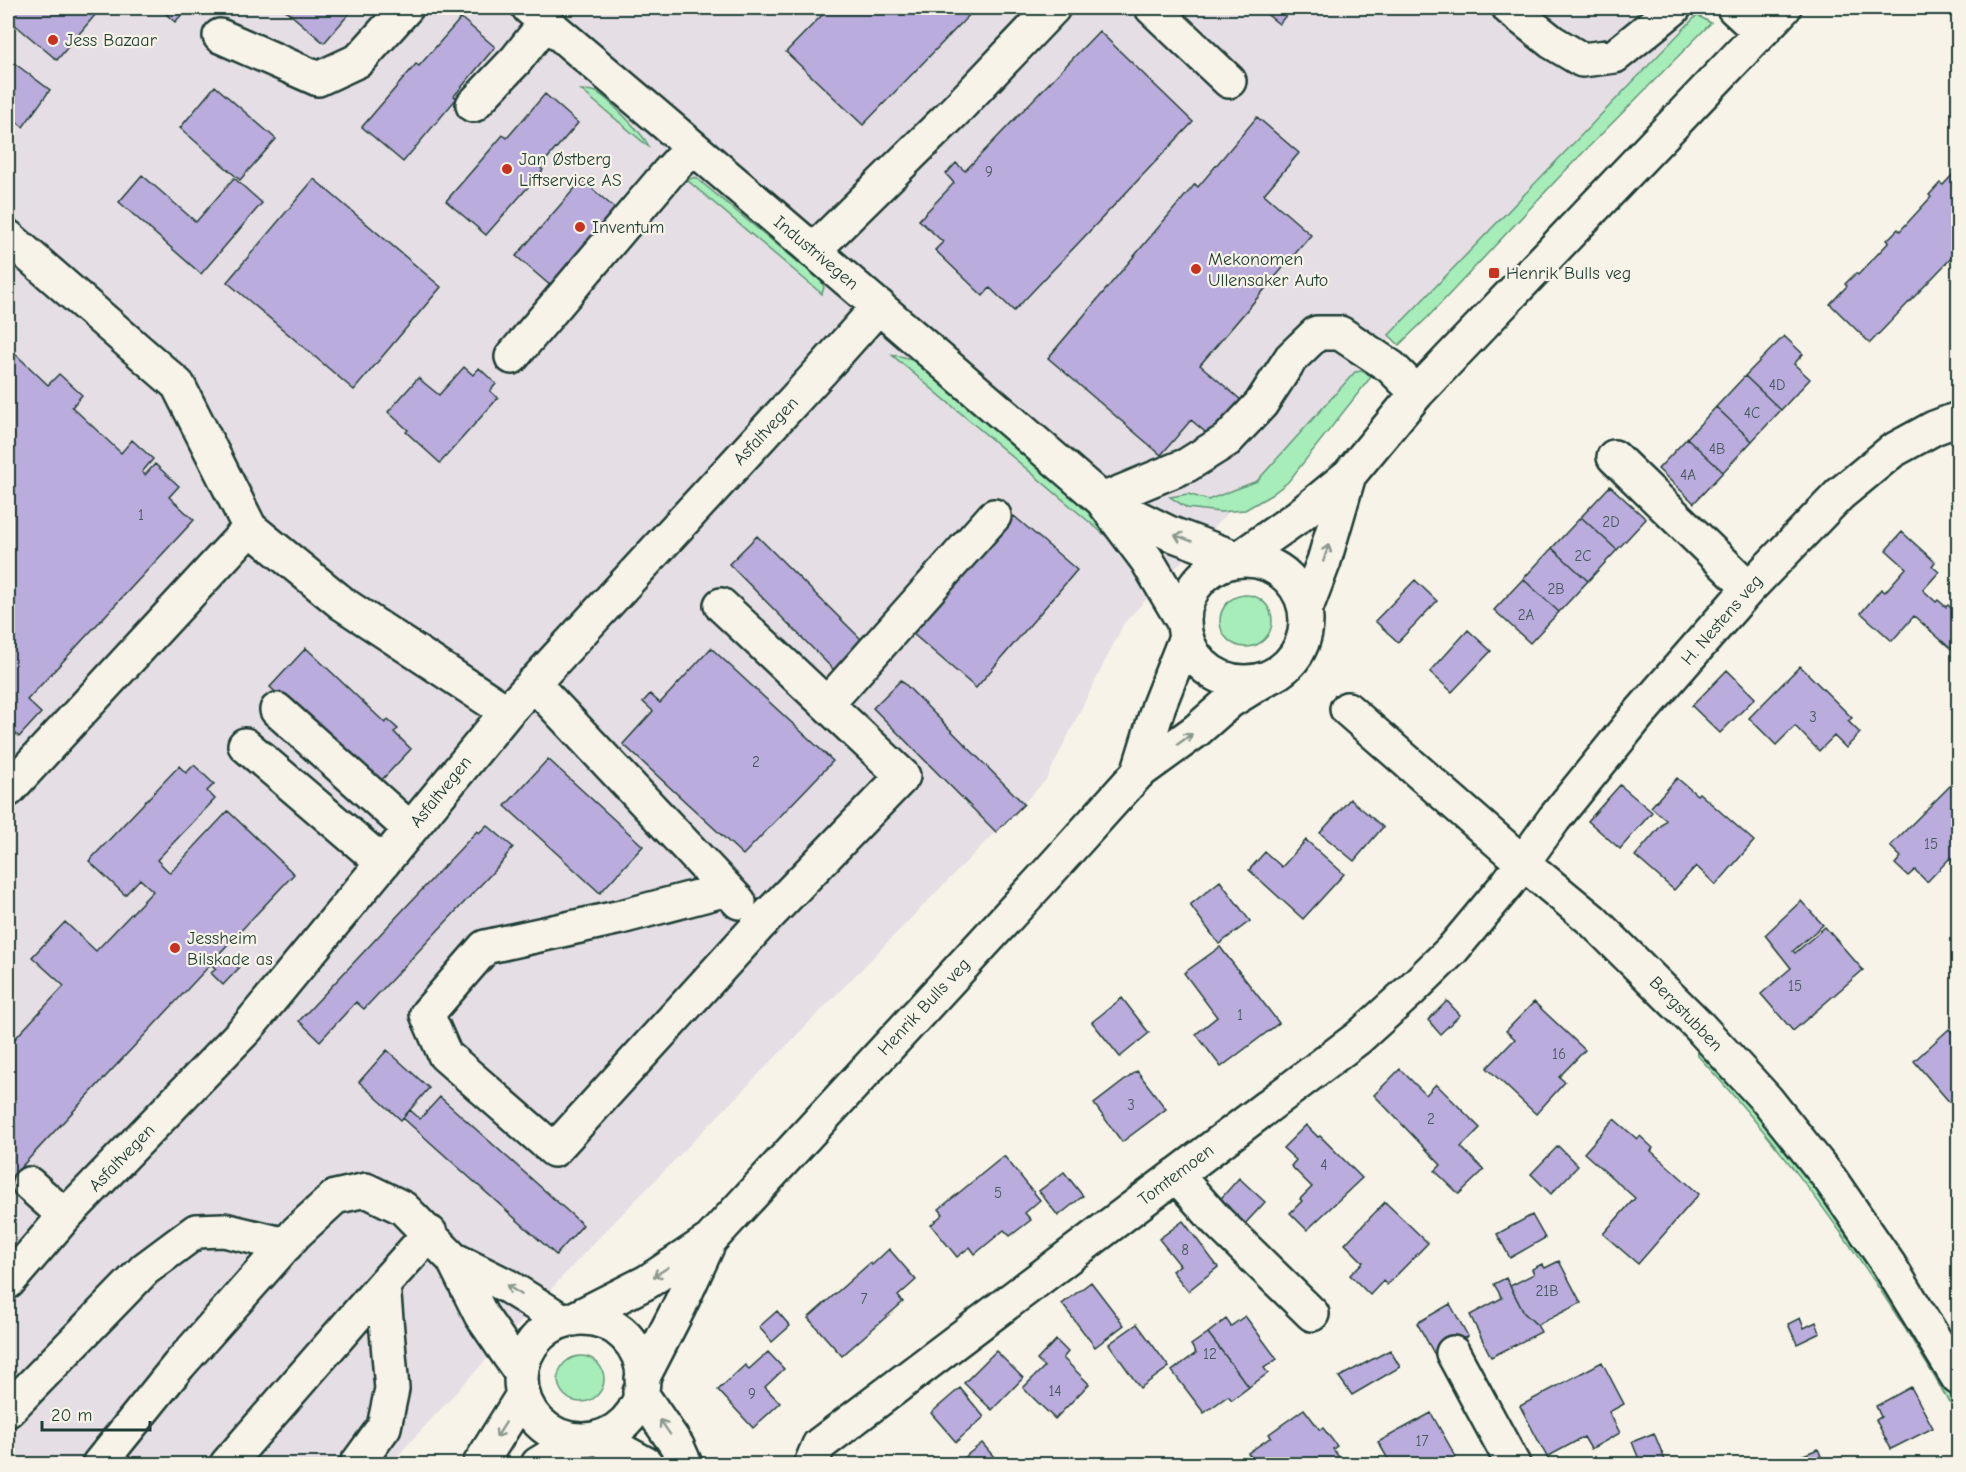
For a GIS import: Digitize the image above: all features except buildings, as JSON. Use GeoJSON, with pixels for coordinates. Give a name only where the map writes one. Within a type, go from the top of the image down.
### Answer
{"type":"FeatureCollection","features":[{"type":"Feature","properties":{"kind":"street"},"geometry":{"type":"LineString","coordinates":[[813,251],[953,113],[1053,8]]}},
{"type":"Feature","properties":{"kind":"street"},"geometry":{"type":"LineString","coordinates":[[1152,8],[1229,81]]}},
{"type":"Feature","properties":{"kind":"street"},"geometry":{"type":"LineString","coordinates":[[1509,8],[1552,42],[1582,60],[1615,56],[1674,8]]}},
{"type":"Feature","properties":{"kind":"street"},"geometry":{"type":"LineString","coordinates":[[1734,8],[1760,32]]}},
{"type":"Feature","properties":{"kind":"street","name":"Henrik Bulls veg"},"geometry":{"type":"LineString","coordinates":[[1138,773],[1185,629],[1188,596],[1196,583],[1221,563],[1238,559],[1299,516],[1349,475],[1417,393],[1784,8]]}},
{"type":"Feature","properties":{"kind":"street"},"geometry":{"type":"LineString","coordinates":[[220,36],[318,80],[358,60],[397,10]]}},
{"type":"Feature","properties":{"kind":"street"},"geometry":{"type":"LineString","coordinates":[[473,105],[516,60],[538,15]]}},
{"type":"Feature","properties":{"kind":"street","name":"Industrivegen"},"geometry":{"type":"LineString","coordinates":[[538,15],[1102,500],[1147,560],[1185,629]]}},
{"type":"Feature","properties":{"kind":"street"},"geometry":{"type":"LineString","coordinates":[[512,357],[692,147]]}},
{"type":"Feature","properties":{"kind":"street"},"geometry":{"type":"LineString","coordinates":[[8,237],[178,385],[250,528],[343,604],[507,712]]}},
{"type":"Feature","properties":{"kind":"street","name":"Asfaltvegen"},"geometry":{"type":"LineString","coordinates":[[8,1282],[65,1216],[247,1028],[507,712],[879,306]]}},
{"type":"Feature","properties":{"kind":"street"},"geometry":{"type":"LineString","coordinates":[[1102,500],[1187,465],[1227,440],[1261,404],[1291,358],[1317,333],[1340,333],[1391,367],[1417,393]]}},
{"type":"Feature","properties":{"kind":"street","name":"H. Nestens veg"},"geometry":{"type":"LineString","coordinates":[[1523,863],[1554,819],[1638,715],[1749,588],[1840,494],[1892,451],[1934,428],[1959,419]]}},
{"type":"Feature","properties":{"kind":"street"},"geometry":{"type":"LineString","coordinates":[[1614,458],[1749,588]]}},
{"type":"Feature","properties":{"kind":"street","name":"Henrik Bulls veg"},"geometry":{"type":"LineString","coordinates":[[480,1464],[522,1384],[524,1358],[535,1340],[550,1327],[647,1282],[710,1240],[1138,773],[1196,731],[1230,701],[1280,672],[1292,660],[1304,640],[1307,621],[1306,608],[1324,561],[1349,475]]}},
{"type":"Feature","properties":{"kind":"street","name":"Industrivegen"},"geometry":{"type":"LineString","coordinates":[[1102,500],[1169,533],[1238,559]]}},
{"type":"Feature","properties":{"kind":"street"},"geometry":{"type":"LineString","coordinates":[[827,704],[994,516]]}},
{"type":"Feature","properties":{"kind":"street"},"geometry":{"type":"LineString","coordinates":[[8,790],[250,528]]}},
{"type":"Feature","properties":{"kind":"street"},"geometry":{"type":"LineString","coordinates":[[1238,559],[1253,559],[1277,567],[1295,584],[1306,608]]}},
{"type":"Feature","properties":{"kind":"street"},"geometry":{"type":"LineString","coordinates":[[721,605],[903,776],[760,924],[554,1150],[445,1055],[427,1014],[485,947],[621,917],[727,889]]}},
{"type":"Feature","properties":{"kind":"street","name":"Henrik Bulls veg"},"geometry":{"type":"LineString","coordinates":[[1185,629],[1197,660],[1216,675],[1230,681],[1241,682],[1252,682],[1269,677]]}},
{"type":"Feature","properties":{"kind":"street"},"geometry":{"type":"LineString","coordinates":[[533,683],[760,924]]}},
{"type":"Feature","properties":{"kind":"street","name":"Bergstubben"},"geometry":{"type":"LineString","coordinates":[[1347,709],[1523,863],[1592,920],[1698,1024],[1767,1100],[1837,1188],[1889,1265],[1959,1378]]}},
{"type":"Feature","properties":{"kind":"street"},"geometry":{"type":"LineString","coordinates":[[277,710],[410,829]]}},
{"type":"Feature","properties":{"kind":"street"},"geometry":{"type":"LineString","coordinates":[[245,745],[383,863]]}},
{"type":"Feature","properties":{"kind":"street","name":"Tomtemoen"},"geometry":{"type":"LineString","coordinates":[[811,1464],[819,1445],[1358,1038],[1452,950],[1523,863]]}},
{"type":"Feature","properties":{"kind":"street"},"geometry":{"type":"LineString","coordinates":[[1176,1175],[1217,1221],[1312,1314]]}},
{"type":"Feature","properties":{"kind":"street"},"geometry":{"type":"LineString","coordinates":[[29,1184],[65,1216]]}},
{"type":"Feature","properties":{"kind":"street"},"geometry":{"type":"LineString","coordinates":[[99,1464],[179,1365],[297,1232],[335,1197],[366,1190],[403,1208],[453,1259],[481,1315],[522,1384],[527,1407],[543,1426],[556,1435],[588,1439],[646,1464]]}},
{"type":"Feature","properties":{"kind":"street"},"geometry":{"type":"LineString","coordinates":[[8,1410],[145,1269],[196,1231],[224,1230],[286,1245]]}},
{"type":"Feature","properties":{"kind":"street"},"geometry":{"type":"LineString","coordinates":[[227,1464],[430,1233]]}},
{"type":"Feature","properties":{"kind":"street","name":"Henrik Bulls veg"},"geometry":{"type":"LineString","coordinates":[[538,1464],[588,1439],[620,1427],[637,1404],[641,1386],[710,1240]]}},
{"type":"Feature","properties":{"kind":"street"},"geometry":{"type":"LineString","coordinates":[[453,1259],[569,1320],[599,1321],[626,1337],[638,1356],[641,1386],[677,1446],[685,1464]]}},
{"type":"Feature","properties":{"kind":"street"},"geometry":{"type":"LineString","coordinates":[[357,1464],[384,1427],[392,1389],[383,1285]]}},
{"type":"Feature","properties":{"kind":"street"},"geometry":{"type":"LineString","coordinates":[[1453,1353],[1513,1464]]}},
{"type":"Feature","properties":{"kind":"shaded area"},"geometry":{"type":"Polygon","coordinates":[[[8,8],[1701,8],[1124,623],[1046,780],[589,1248],[390,1464],[11,1464],[8,1461],[8,8]]]}},
{"type":"Feature","properties":{"kind":"green space"},"geometry":{"type":"Polygon","coordinates":[[[1697,15],[1711,23],[1565,171],[1399,345],[1389,335],[1697,15]]]}},
{"type":"Feature","properties":{"kind":"green space"},"geometry":{"type":"Polygon","coordinates":[[[581,90],[590,90],[601,95],[634,126],[649,147],[581,90]]]}},
{"type":"Feature","properties":{"kind":"green space"},"geometry":{"type":"Polygon","coordinates":[[[695,177],[821,281],[824,287],[822,294],[687,180],[695,177]]]}},
{"type":"Feature","properties":{"kind":"green space"},"geometry":{"type":"Polygon","coordinates":[[[892,355],[913,361],[930,372],[1100,520],[1107,531],[1107,537],[892,355]]]}},
{"type":"Feature","properties":{"kind":"green space"},"geometry":{"type":"Polygon","coordinates":[[[1362,371],[1371,377],[1288,482],[1271,495],[1245,510],[1220,512],[1187,508],[1170,497],[1188,494],[1208,500],[1257,481],[1355,372],[1362,371]]]}},
{"type":"Feature","properties":{"kind":"green space"},"geometry":{"type":"Polygon","coordinates":[[[1241,595],[1251,595],[1260,599],[1268,607],[1272,621],[1268,635],[1260,643],[1251,647],[1241,647],[1232,643],[1224,635],[1220,626],[1220,616],[1224,607],[1232,599],[1241,595]]]}},
{"type":"Feature","properties":{"kind":"green space"},"geometry":{"type":"Polygon","coordinates":[[[1700,1048],[1784,1138],[1909,1316],[1958,1402],[1949,1402],[1864,1266],[1768,1137],[1698,1056],[1697,1052],[1700,1048]]]}},
{"type":"Feature","properties":{"kind":"green space"},"geometry":{"type":"Polygon","coordinates":[[[581,1356],[590,1357],[597,1363],[603,1370],[603,1388],[597,1395],[590,1401],[581,1402],[572,1401],[565,1395],[559,1388],[558,1379],[559,1370],[565,1363],[572,1357],[581,1356]]]}},
{"type":"Feature","properties":{"kind":"place","name":"Jess Bazaar"},"geometry":{"type":"Point","coordinates":[53,40]}},
{"type":"Feature","properties":{"kind":"place","name":"Jan Østberg Liftservice AS"},"geometry":{"type":"Point","coordinates":[507,169]}},
{"type":"Feature","properties":{"kind":"place","name":"Inventum"},"geometry":{"type":"Point","coordinates":[580,227]}},
{"type":"Feature","properties":{"kind":"place","name":"Mekonomen Ullensaker Auto"},"geometry":{"type":"Point","coordinates":[1196,269]}},
{"type":"Feature","properties":{"kind":"place","name":"Henrik Bulls veg"},"geometry":{"type":"Point","coordinates":[1494,273]}},
{"type":"Feature","properties":{"kind":"place","name":"Jessheim Bilskade as"},"geometry":{"type":"Point","coordinates":[175,948]}}]}
